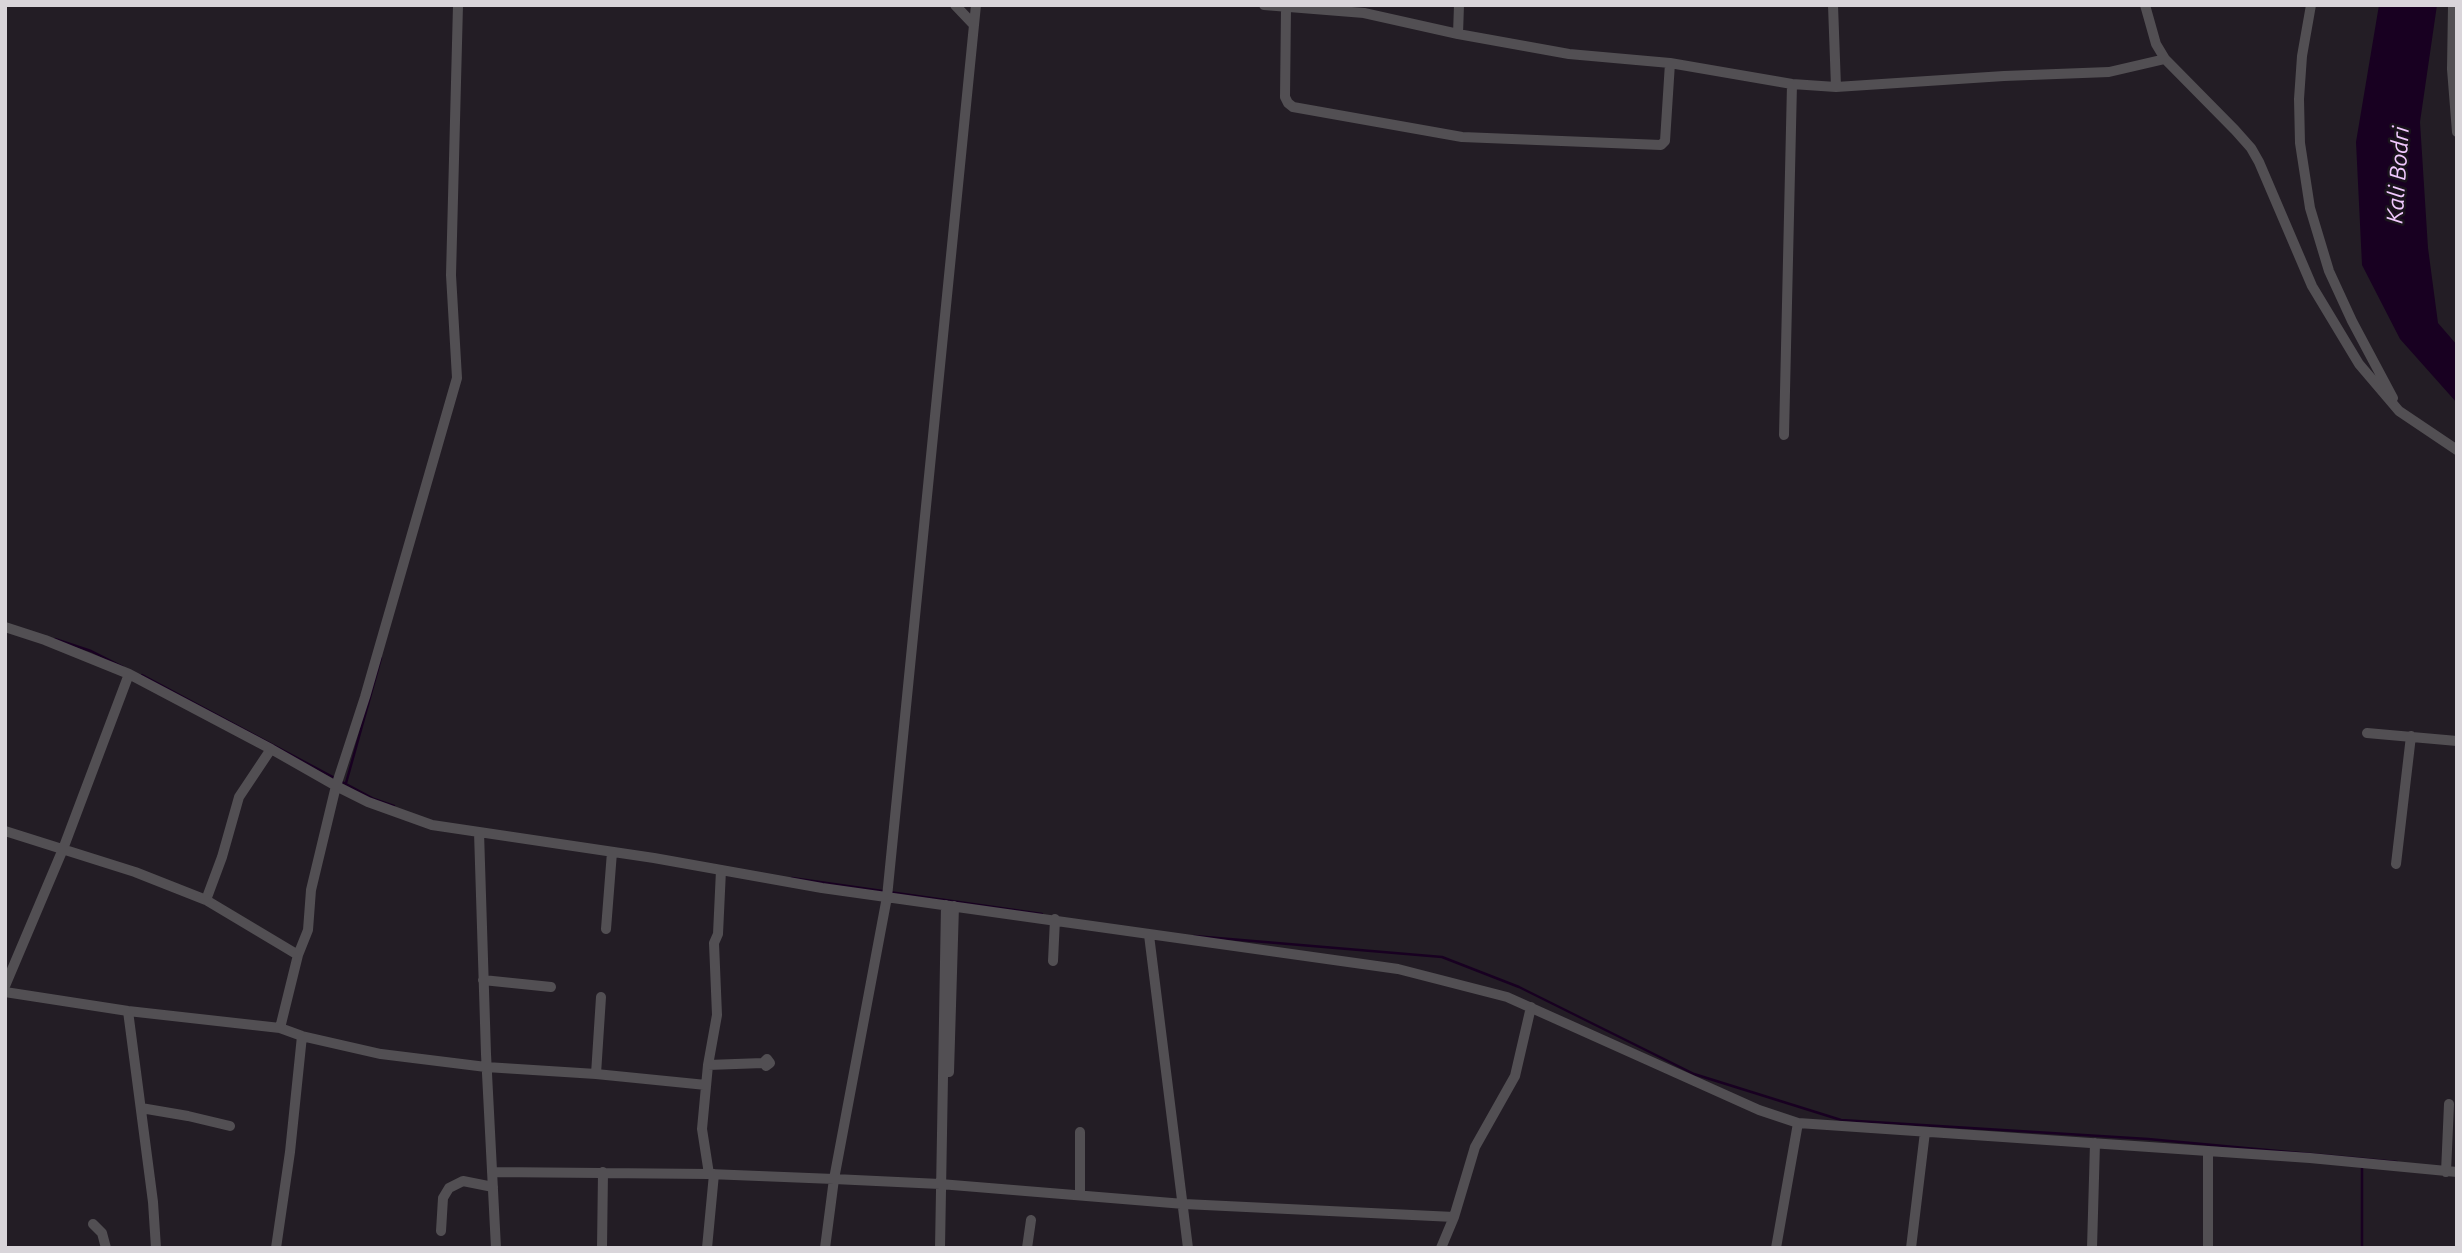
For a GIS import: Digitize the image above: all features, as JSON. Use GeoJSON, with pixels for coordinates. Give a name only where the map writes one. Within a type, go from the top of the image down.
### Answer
{"type":"FeatureCollection","features":[{"type":"Feature","properties":{"kind":"street"},"geometry":{"type":"LineString","coordinates":[[280,1027],[298,955],[308,930],[311,890],[338,782],[457,378],[451,275],[458,5]]}},
{"type":"Feature","properties":{"kind":"street"},"geometry":{"type":"LineString","coordinates":[[955,5],[974,25]]}},
{"type":"Feature","properties":{"kind":"street"},"geometry":{"type":"LineString","coordinates":[[825,1248],[834,1179],[887,886],[976,5]]}},
{"type":"Feature","properties":{"kind":"street"},"geometry":{"type":"LineString","coordinates":[[1264,5],[1286,8],[1364,9],[1458,34],[1569,54],[1670,64],[1792,84],[1836,87],[2109,72],[2165,59]]}},
{"type":"Feature","properties":{"kind":"street"},"geometry":{"type":"LineString","coordinates":[[1458,34],[1459,5]]}},
{"type":"Feature","properties":{"kind":"street"},"geometry":{"type":"LineString","coordinates":[[1833,5],[1836,87]]}},
{"type":"Feature","properties":{"kind":"street"},"geometry":{"type":"LineString","coordinates":[[2145,5],[2156,44],[2165,59],[2251,149],[2327,313],[2359,364],[2399,411],[2457,450]]}},
{"type":"Feature","properties":{"kind":"street"},"geometry":{"type":"LineString","coordinates":[[2311,5],[2302,56],[2299,99],[2301,154],[2310,208],[2329,271],[2399,411]]}},
{"type":"Feature","properties":{"kind":"street"},"geometry":{"type":"LineString","coordinates":[[2453,5],[2452,69],[2457,132]]}},
{"type":"Feature","properties":{"kind":"street"},"geometry":{"type":"LineString","coordinates":[[1286,8],[1285,97],[1293,107],[1462,136],[1661,145],[1665,141],[1670,64]]}},
{"type":"Feature","properties":{"kind":"street"},"geometry":{"type":"LineString","coordinates":[[1784,435],[1792,84]]}},
{"type":"Feature","properties":{"kind":"street"},"geometry":{"type":"LineString","coordinates":[[5,627],[129,674],[338,782],[368,802],[432,825],[721,870],[887,886],[950,906],[1398,969],[1507,997],[1759,1110],[1798,1123],[2449,1170],[2449,1104]]}},
{"type":"Feature","properties":{"kind":"street"},"geometry":{"type":"LineString","coordinates":[[5,986],[63,849],[129,674]]}},
{"type":"Feature","properties":{"kind":"street"},"geometry":{"type":"LineString","coordinates":[[2367,733],[2457,741]]}},
{"type":"Feature","properties":{"kind":"street"},"geometry":{"type":"LineString","coordinates":[[2396,864],[2411,736]]}},
{"type":"Feature","properties":{"kind":"street"},"geometry":{"type":"LineString","coordinates":[[206,900],[222,857],[239,797],[271,749]]}},
{"type":"Feature","properties":{"kind":"street"},"geometry":{"type":"LineString","coordinates":[[5,831],[135,872],[206,900],[298,955]]}},
{"type":"Feature","properties":{"kind":"street"},"geometry":{"type":"LineString","coordinates":[[479,832],[486,1067],[496,1248]]}},
{"type":"Feature","properties":{"kind":"street"},"geometry":{"type":"LineString","coordinates":[[606,929],[612,852]]}},
{"type":"Feature","properties":{"kind":"street"},"geometry":{"type":"LineString","coordinates":[[707,1248],[712,1174],[702,1129],[708,1065],[717,1015],[714,943],[718,934],[721,870]]}},
{"type":"Feature","properties":{"kind":"street"},"geometry":{"type":"LineString","coordinates":[[940,1248],[950,906]]}},
{"type":"Feature","properties":{"kind":"street"},"geometry":{"type":"LineString","coordinates":[[1053,961],[1055,919]]}},
{"type":"Feature","properties":{"kind":"street"},"geometry":{"type":"LineString","coordinates":[[1149,934],[1188,1248]]}},
{"type":"Feature","properties":{"kind":"street"},"geometry":{"type":"LineString","coordinates":[[483,980],[551,987]]}},
{"type":"Feature","properties":{"kind":"street"},"geometry":{"type":"LineString","coordinates":[[5,992],[128,1012],[280,1027],[302,1036],[381,1054],[486,1067],[706,1085]]}},
{"type":"Feature","properties":{"kind":"street"},"geometry":{"type":"LineString","coordinates":[[596,1074],[601,997]]}},
{"type":"Feature","properties":{"kind":"street"},"geometry":{"type":"LineString","coordinates":[[1441,1248],[1454,1217],[1475,1147],[1515,1076],[1531,1007]]}},
{"type":"Feature","properties":{"kind":"street"},"geometry":{"type":"LineString","coordinates":[[128,1012],[153,1202],[156,1248]]}},
{"type":"Feature","properties":{"kind":"street"},"geometry":{"type":"LineString","coordinates":[[276,1248],[290,1152],[302,1036]]}},
{"type":"Feature","properties":{"kind":"street"},"geometry":{"type":"LineString","coordinates":[[708,1065],[763,1063],[767,1059],[770,1063],[766,1066]]}},
{"type":"Feature","properties":{"kind":"street"},"geometry":{"type":"LineString","coordinates":[[141,1108],[230,1126]]}},
{"type":"Feature","properties":{"kind":"street"},"geometry":{"type":"LineString","coordinates":[[1776,1248],[1798,1123]]}},
{"type":"Feature","properties":{"kind":"street"},"geometry":{"type":"LineString","coordinates":[[1080,1132],[1080,1194]]}},
{"type":"Feature","properties":{"kind":"street"},"geometry":{"type":"LineString","coordinates":[[1911,1248],[1924,1132]]}},
{"type":"Feature","properties":{"kind":"street"},"geometry":{"type":"LineString","coordinates":[[2092,1248],[2095,1143]]}},
{"type":"Feature","properties":{"kind":"street"},"geometry":{"type":"LineString","coordinates":[[2208,1151],[2208,1248]]}},
{"type":"Feature","properties":{"kind":"street"},"geometry":{"type":"LineString","coordinates":[[492,1172],[712,1174],[943,1184],[1184,1204],[1454,1217]]}},
{"type":"Feature","properties":{"kind":"street"},"geometry":{"type":"LineString","coordinates":[[602,1248],[603,1172]]}},
{"type":"Feature","properties":{"kind":"street"},"geometry":{"type":"LineString","coordinates":[[441,1231],[443,1198],[453,1185],[463,1181],[493,1187]]}},
{"type":"Feature","properties":{"kind":"street"},"geometry":{"type":"LineString","coordinates":[[943,1184],[946,1248]]}},
{"type":"Feature","properties":{"kind":"street"},"geometry":{"type":"LineString","coordinates":[[1027,1248],[1031,1220]]}},
{"type":"Feature","properties":{"kind":"street"},"geometry":{"type":"LineString","coordinates":[[93,1224],[102,1233],[106,1248]]}},
{"type":"Feature","properties":{"kind":"water","name":"Kali Bodri"},"geometry":{"type":"Polygon","coordinates":[[[2379,5],[2437,5],[2420,122],[2428,248],[2438,323],[2457,345],[2457,403],[2400,339],[2362,265],[2356,142],[2379,5]]]}},
{"type":"Feature","properties":{"kind":"waterway"},"geometry":{"type":"LineString","coordinates":[[55,639],[91,651],[123,667]]}},
{"type":"Feature","properties":{"kind":"waterway"},"geometry":{"type":"LineString","coordinates":[[346,783],[381,658]]}},
{"type":"Feature","properties":{"kind":"waterway"},"geometry":{"type":"LineString","coordinates":[[142,675],[374,799],[394,806]]}},
{"type":"Feature","properties":{"kind":"waterway"},"geometry":{"type":"LineString","coordinates":[[792,878],[1042,914]]}},
{"type":"Feature","properties":{"kind":"waterway"},"geometry":{"type":"LineString","coordinates":[[1194,936],[1442,957],[1519,987],[1694,1074],[1841,1120],[2148,1139],[2397,1162]]}},
{"type":"Feature","properties":{"kind":"waterway"},"geometry":{"type":"LineString","coordinates":[[2362,1167],[2362,1248]]}}]}
